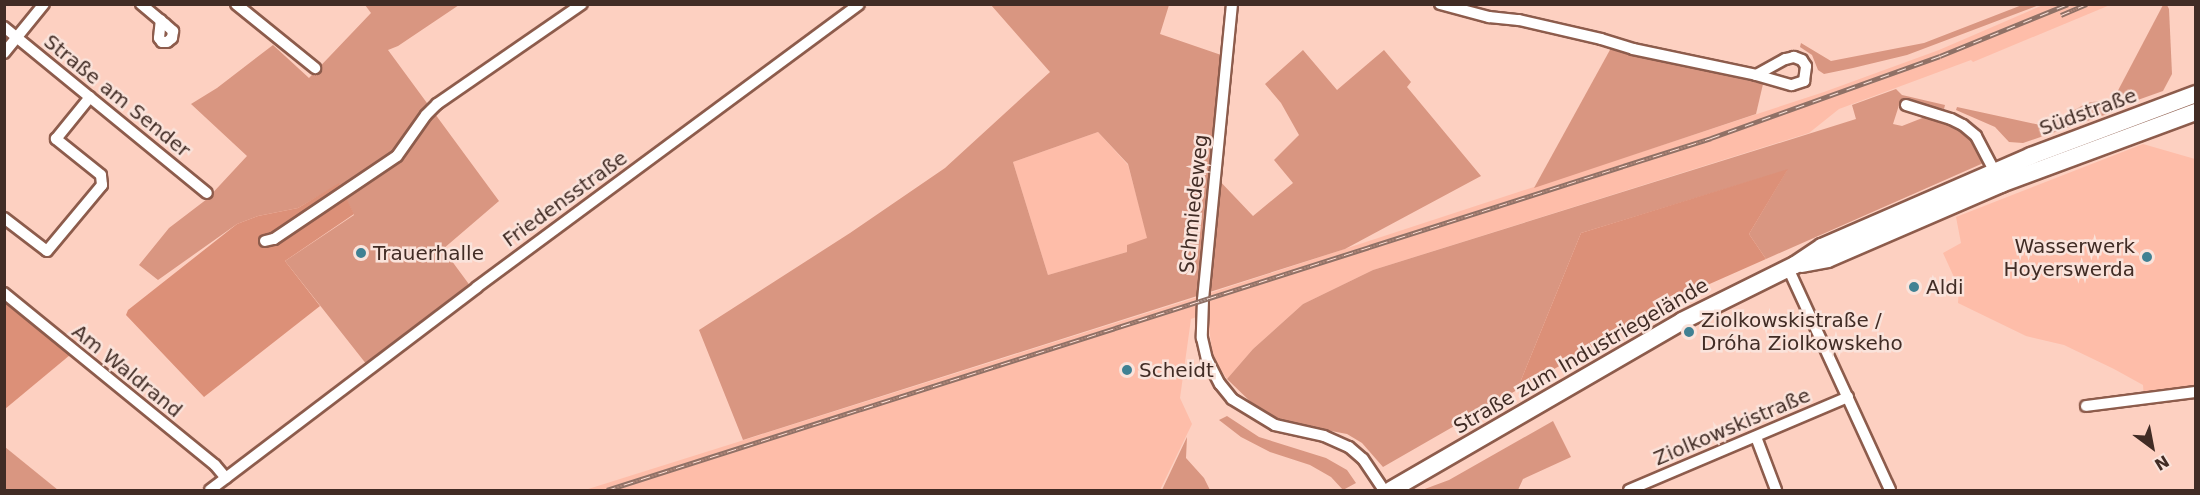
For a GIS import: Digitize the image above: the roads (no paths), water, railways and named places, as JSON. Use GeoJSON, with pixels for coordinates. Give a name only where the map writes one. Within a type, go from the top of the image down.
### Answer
{"type":"FeatureCollection","features":[{"type":"Feature","properties":{"kind":"main road","name":"Südstraße"},"geometry":{"type":"LineString","coordinates":[[1998,178],[2196,94]]}},
{"type":"Feature","properties":{"kind":"main road","name":"Südstraße"},"geometry":{"type":"LineString","coordinates":[[1998,178],[2196,112]]}},
{"type":"Feature","properties":{"kind":"main road","name":"Straße zum Industriegelände"},"geometry":{"type":"LineString","coordinates":[[1391,490],[1682,321],[1791,266],[1828,259],[1998,178]]}},
{"type":"Feature","properties":{"kind":"street"},"geometry":{"type":"LineString","coordinates":[[4,53],[44,4]]}},
{"type":"Feature","properties":{"kind":"street"},"geometry":{"type":"LineString","coordinates":[[141,4],[160,20]]}},
{"type":"Feature","properties":{"kind":"street"},"geometry":{"type":"LineString","coordinates":[[236,4],[315,68]]}},
{"type":"Feature","properties":{"kind":"street"},"geometry":{"type":"LineString","coordinates":[[265,241],[274,239],[396,156],[438,104],[582,4]]}},
{"type":"Feature","properties":{"kind":"street","name":"Friedensstraße"},"geometry":{"type":"LineString","coordinates":[[210,490],[477,287],[859,4]]}},
{"type":"Feature","properties":{"kind":"street","name":"Schmiedeweg"},"geometry":{"type":"LineString","coordinates":[[1232,4],[1202,315],[1202,338],[1207,359],[1220,384],[1232,399],[1275,425],[1324,436],[1349,447],[1363,459],[1384,490]]}},
{"type":"Feature","properties":{"kind":"street"},"geometry":{"type":"LineString","coordinates":[[1440,4],[1756,75]]}},
{"type":"Feature","properties":{"kind":"street","name":"Straße am Sender"},"geometry":{"type":"LineString","coordinates":[[4,27],[207,193]]}},
{"type":"Feature","properties":{"kind":"street"},"geometry":{"type":"LineString","coordinates":[[4,218],[47,251],[102,185],[101,175],[56,139],[90,97]]}},
{"type":"Feature","properties":{"kind":"street"},"geometry":{"type":"LineString","coordinates":[[1906,105],[1951,118],[1963,125],[1976,136],[1998,178]]}},
{"type":"Feature","properties":{"kind":"street"},"geometry":{"type":"LineString","coordinates":[[1791,266],[1890,490]]}},
{"type":"Feature","properties":{"kind":"street","name":"Am Waldrand"},"geometry":{"type":"LineString","coordinates":[[4,293],[215,465],[226,478]]}},
{"type":"Feature","properties":{"kind":"street"},"geometry":{"type":"LineString","coordinates":[[2086,406],[2196,392]]}},
{"type":"Feature","properties":{"kind":"street","name":"Ziolkowskistraße"},"geometry":{"type":"LineString","coordinates":[[1629,490],[1848,397]]}},
{"type":"Feature","properties":{"kind":"street"},"geometry":{"type":"LineString","coordinates":[[1756,437],[1776,490]]}},
{"type":"Feature","properties":{"kind":"railway"},"geometry":{"type":"LineString","coordinates":[[607,490],[1711,138],[1940,56],[2068,4]]}},
{"type":"Feature","properties":{"kind":"railway"},"geometry":{"type":"LineString","coordinates":[[2061,15],[2087,4]]}},
{"type":"Feature","properties":{"kind":"place","name":"Trauerhalle"},"geometry":{"type":"Point","coordinates":[361,253]}},
{"type":"Feature","properties":{"kind":"place","name":"Wasserwerk Hoyerswerda"},"geometry":{"type":"Point","coordinates":[2147,257]}},
{"type":"Feature","properties":{"kind":"place","name":"Aldi"},"geometry":{"type":"Point","coordinates":[1914,287]}},
{"type":"Feature","properties":{"kind":"place","name":"Ziolkowskistraße / Dróha Ziolkowskeho"},"geometry":{"type":"Point","coordinates":[1689,332]}},
{"type":"Feature","properties":{"kind":"place","name":"Scheidt"},"geometry":{"type":"Point","coordinates":[1127,370]}}]}
